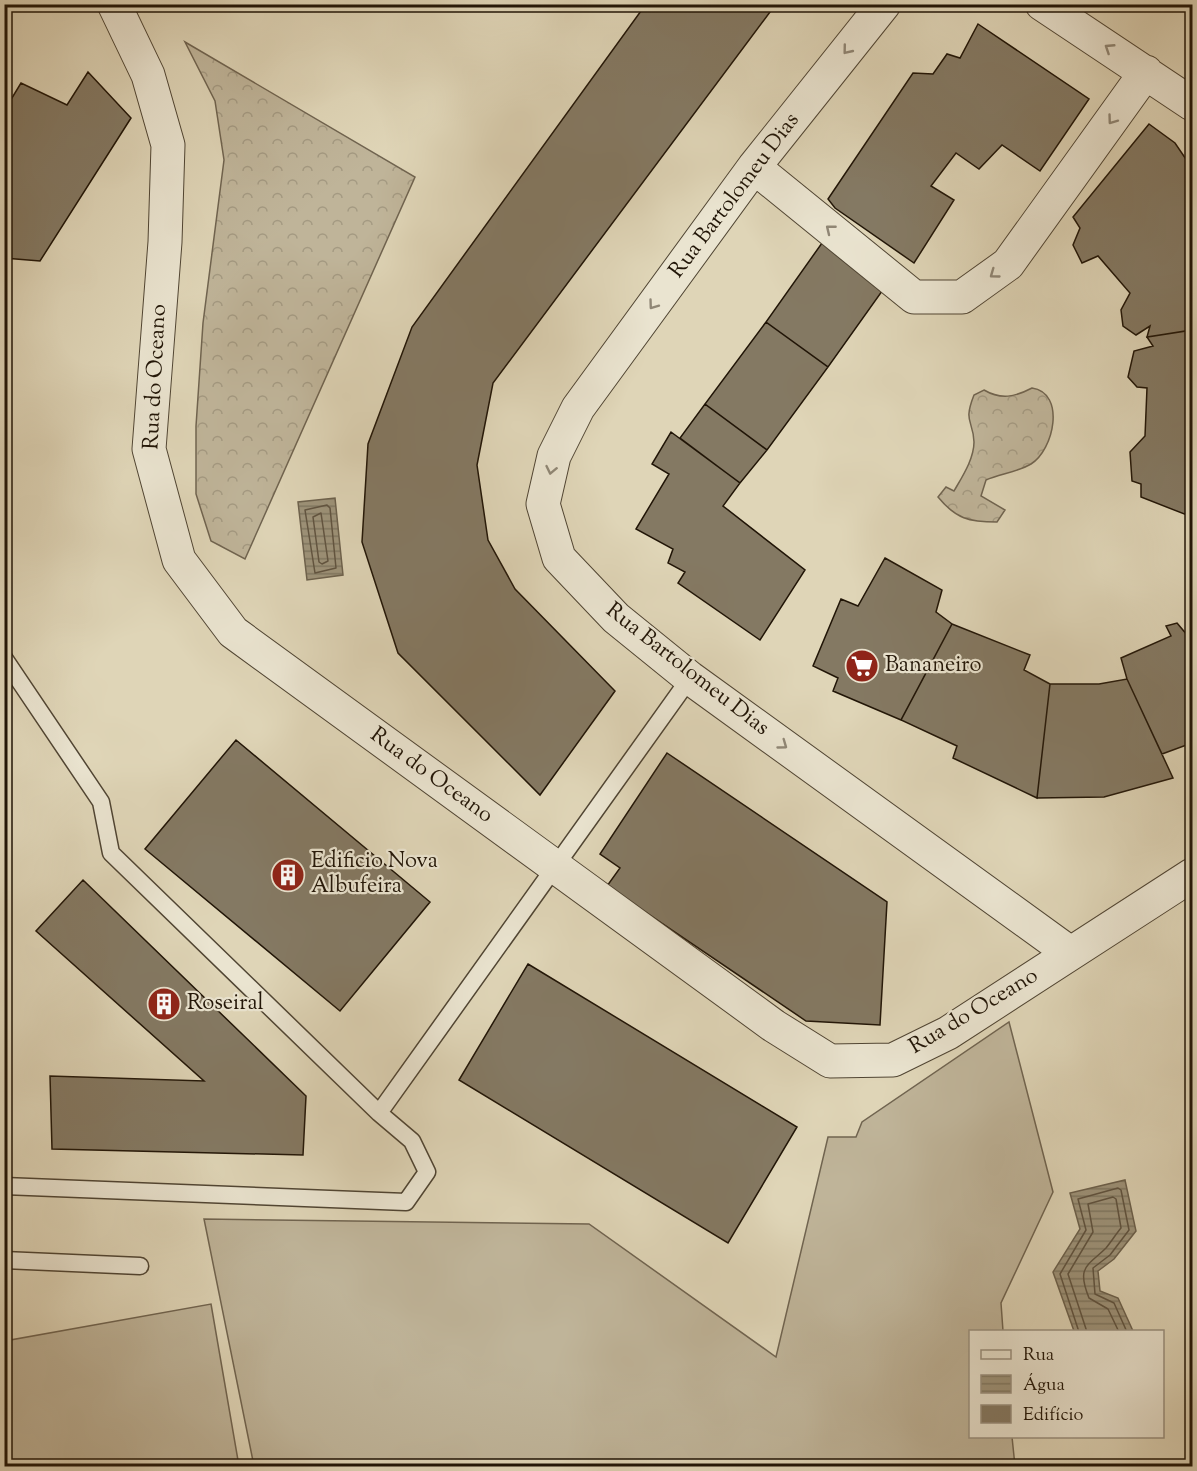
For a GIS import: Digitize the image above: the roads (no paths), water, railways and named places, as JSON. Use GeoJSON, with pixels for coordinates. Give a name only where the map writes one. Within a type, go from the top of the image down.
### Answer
{"type":"FeatureCollection","features":[{"type":"Feature","properties":{"kind":"street","name":"Rua do Oceano"},"geometry":{"type":"LineString","coordinates":[[114,4],[148,75],[168,145],[165,243],[149,449],[179,560],[233,632],[774,1026],[830,1061],[893,1060],[948,1033],[1192,875]]}},
{"type":"Feature","properties":{"kind":"street","name":"Rua Bartolomeu Dias"},"geometry":{"type":"LineString","coordinates":[[884,4],[753,167],[578,408],[554,456],[543,504],[559,558],[616,618],[690,678],[1070,953]]}},
{"type":"Feature","properties":{"kind":"street"},"geometry":{"type":"LineString","coordinates":[[1042,4],[1192,104]]}},
{"type":"Feature","properties":{"kind":"street"},"geometry":{"type":"LineString","coordinates":[[753,167],[914,297],[962,297],[1008,264],[1146,72]]}},
{"type":"Feature","properties":{"kind":"lane"},"geometry":{"type":"LineString","coordinates":[[4,658],[101,802],[111,853],[379,1113],[412,1141],[427,1172],[406,1202],[4,1186]]}},
{"type":"Feature","properties":{"kind":"lane"},"geometry":{"type":"LineString","coordinates":[[379,1113],[690,678]]}},
{"type":"Feature","properties":{"kind":"lane"},"geometry":{"type":"LineString","coordinates":[[4,1260],[140,1266]]}},
{"type":"Feature","properties":{"kind":"water"},"geometry":{"type":"Polygon","coordinates":[[[335,498],[343,575],[307,580],[298,502],[335,498]]]}},
{"type":"Feature","properties":{"kind":"water"},"geometry":{"type":"Polygon","coordinates":[[[1125,1180],[1136,1231],[1114,1259],[1098,1271],[1100,1291],[1118,1298],[1133,1330],[1074,1330],[1053,1272],[1080,1229],[1070,1193],[1125,1180]]]}},
{"type":"Feature","properties":{"kind":"place","name":"Bananeiro"},"geometry":{"type":"Point","coordinates":[862,666]}},
{"type":"Feature","properties":{"kind":"place","name":"Edificio Nova Albufeira"},"geometry":{"type":"Point","coordinates":[288,875]}},
{"type":"Feature","properties":{"kind":"place","name":"Roseiral"},"geometry":{"type":"Point","coordinates":[164,1004]}}]}
